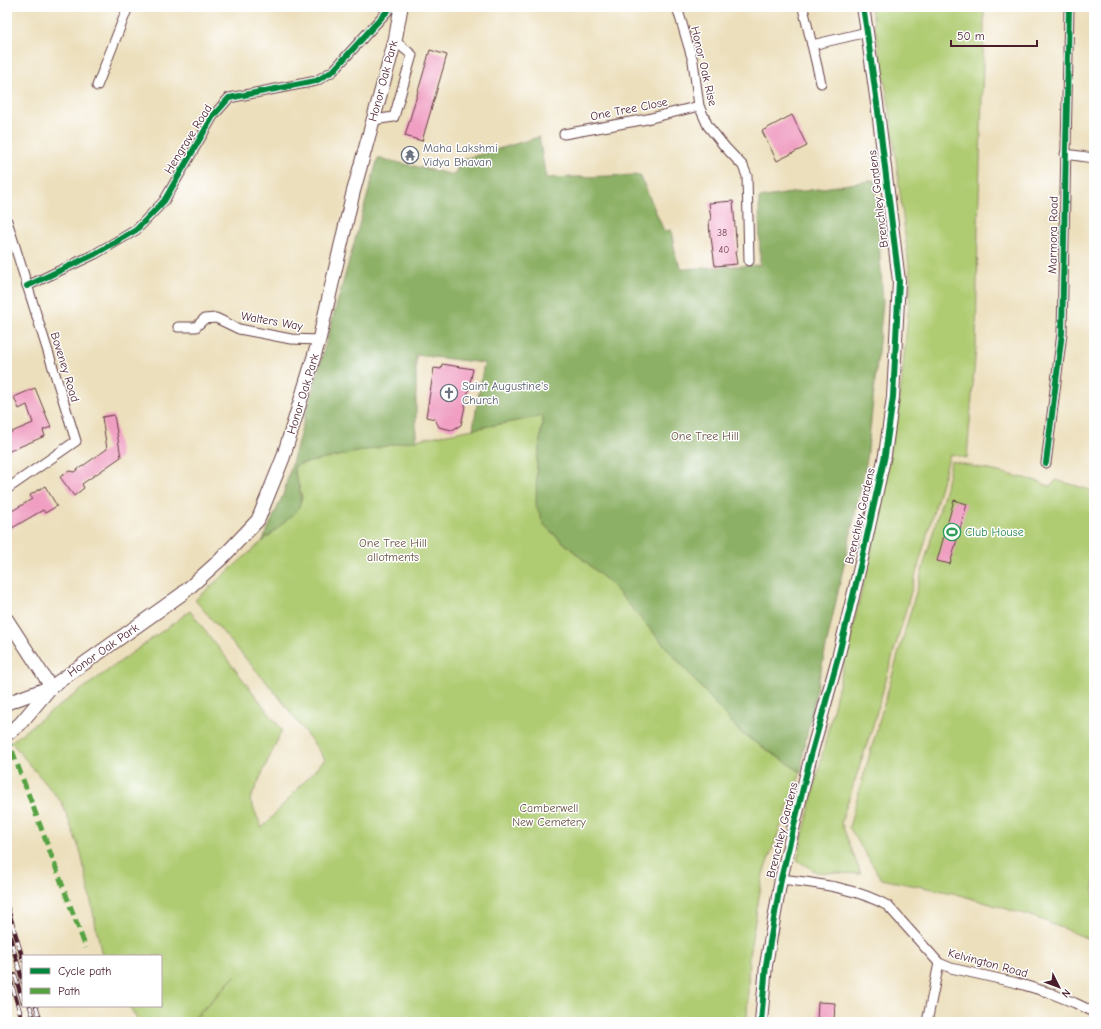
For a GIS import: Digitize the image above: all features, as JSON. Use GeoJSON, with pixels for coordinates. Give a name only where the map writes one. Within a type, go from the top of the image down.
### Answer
{"type":"FeatureCollection","features":[{"type":"Feature","properties":{"kind":"main road","name":"Honor Oak Park"},"geometry":{"type":"LineString","coordinates":[[7,734],[20,724],[51,687],[182,594],[221,559],[258,520],[283,458],[319,340],[352,200],[395,41],[401,7]]}},
{"type":"Feature","properties":{"kind":"main road","name":"Honor Oak Park"},"geometry":{"type":"LineString","coordinates":[[7,703],[51,687]]}},
{"type":"Feature","properties":{"kind":"street"},"geometry":{"type":"LineString","coordinates":[[97,86],[128,7]]}},
{"type":"Feature","properties":{"kind":"street","name":"Hengrave Road"},"geometry":{"type":"LineString","coordinates":[[27,286],[95,254],[136,230],[164,201],[213,116],[229,98],[316,81],[333,70],[391,7]]}},
{"type":"Feature","properties":{"kind":"street","name":"Honor Oak Rise"},"geometry":{"type":"LineString","coordinates":[[678,7],[693,61],[699,106],[708,126],[743,166],[747,176],[749,260]]}},
{"type":"Feature","properties":{"kind":"street","name":"Brenchley Gardens"},"geometry":{"type":"LineString","coordinates":[[761,1022],[766,965],[781,879],[811,755],[838,658],[861,563],[885,455],[893,397],[898,281],[878,111],[863,7]]}},
{"type":"Feature","properties":{"kind":"street","name":"Marmora Road"},"geometry":{"type":"LineString","coordinates":[[1046,463],[1062,333],[1069,7]]}},
{"type":"Feature","properties":{"kind":"street"},"geometry":{"type":"LineString","coordinates":[[803,8],[820,83]]}},
{"type":"Feature","properties":{"kind":"street"},"geometry":{"type":"LineString","coordinates":[[812,45],[867,32]]}},
{"type":"Feature","properties":{"kind":"street"},"geometry":{"type":"LineString","coordinates":[[373,120],[394,117],[412,55],[395,41]]}},
{"type":"Feature","properties":{"kind":"street","name":"One Tree Close"},"geometry":{"type":"LineString","coordinates":[[564,134],[647,119],[699,106]]}},
{"type":"Feature","properties":{"kind":"street"},"geometry":{"type":"LineString","coordinates":[[1065,154],[1094,158]]}},
{"type":"Feature","properties":{"kind":"street","name":"Boveney Road"},"geometry":{"type":"LineString","coordinates":[[7,221],[76,441],[7,488]]}},
{"type":"Feature","properties":{"kind":"street","name":"Walters Way"},"geometry":{"type":"LineString","coordinates":[[178,327],[196,326],[204,319],[216,318],[239,329],[291,338],[319,340]]}},
{"type":"Feature","properties":{"kind":"street"},"geometry":{"type":"LineString","coordinates":[[7,619],[51,687]]}},
{"type":"Feature","properties":{"kind":"street","name":"Kelvington Road"},"geometry":{"type":"LineString","coordinates":[[781,879],[847,889],[879,901],[888,906],[939,963],[951,968],[1005,980],[1044,991],[1094,1012]]}},
{"type":"Feature","properties":{"kind":"street"},"geometry":{"type":"LineString","coordinates":[[927,1022],[939,963]]}},
{"type":"Feature","properties":{"kind":"green space"},"geometry":{"type":"Polygon","coordinates":[[[871,7],[984,7],[984,27],[976,346],[967,458],[950,454],[872,729],[841,822],[861,874],[816,872],[797,860],[874,539],[901,387],[911,283],[890,110],[871,7]]]}},
{"type":"Feature","properties":{"kind":"green space","name":"One Tree Hill"},"geometry":{"type":"Polygon","coordinates":[[[539,137],[546,178],[640,175],[664,231],[671,230],[676,257],[681,269],[760,265],[759,198],[875,180],[883,303],[867,459],[804,748],[801,772],[741,733],[611,584],[544,525],[536,505],[537,460],[543,416],[473,429],[484,363],[416,355],[416,441],[404,442],[296,465],[294,470],[301,496],[297,511],[262,542],[283,495],[378,158],[454,175],[461,160],[539,137]]]}},
{"type":"Feature","properties":{"kind":"green space","name":"Camberwell New Cemetery"},"geometry":{"type":"Polygon","coordinates":[[[543,416],[537,460],[549,530],[611,584],[741,733],[801,772],[763,874],[749,956],[747,1022],[192,1022],[236,975],[190,1022],[139,1022],[130,1007],[162,1007],[162,955],[102,955],[81,853],[62,803],[11,742],[190,611],[282,730],[250,800],[262,828],[325,759],[279,697],[195,600],[297,511],[302,497],[294,470],[296,465],[404,442],[543,416]]]}},
{"type":"Feature","properties":{"kind":"green space"},"geometry":{"type":"Polygon","coordinates":[[[951,461],[1041,482],[1045,485],[1051,486],[1056,480],[1094,491],[1094,941],[1037,918],[953,893],[881,879],[849,827],[946,487],[951,461]]]}},
{"type":"Feature","properties":{"kind":"building"},"geometry":{"type":"Polygon","coordinates":[[[430,50],[447,55],[422,141],[405,136],[430,50]]]}},
{"type":"Feature","properties":{"kind":"building"},"geometry":{"type":"Polygon","coordinates":[[[792,115],[807,146],[777,161],[762,131],[792,115]]]}},
{"type":"Feature","properties":{"kind":"building"},"geometry":{"type":"Polygon","coordinates":[[[733,201],[737,252],[735,252],[737,264],[715,266],[710,237],[709,220],[711,220],[709,203],[733,201]]]}},
{"type":"Feature","properties":{"kind":"building","name":"Saint Augustine's Church"},"geometry":{"type":"Polygon","coordinates":[[[442,364],[473,369],[461,425],[452,430],[439,427],[435,419],[426,417],[434,368],[441,369],[442,364]]]}},
{"type":"Feature","properties":{"kind":"building"},"geometry":{"type":"Polygon","coordinates":[[[35,388],[51,427],[43,430],[45,436],[7,452],[7,434],[33,423],[27,405],[19,409],[14,397],[35,388]]]}},
{"type":"Feature","properties":{"kind":"building"},"geometry":{"type":"Polygon","coordinates":[[[114,415],[121,457],[82,484],[84,488],[74,496],[60,477],[69,471],[74,472],[107,449],[102,417],[114,415]]]}},
{"type":"Feature","properties":{"kind":"building"},"geometry":{"type":"Polygon","coordinates":[[[45,486],[57,506],[45,513],[43,510],[7,531],[7,514],[32,499],[30,495],[45,486]]]}},
{"type":"Feature","properties":{"kind":"building","name":"Club House"},"geometry":{"type":"Polygon","coordinates":[[[954,500],[967,504],[950,564],[937,561],[954,500]]]}},
{"type":"Feature","properties":{"kind":"building"},"geometry":{"type":"Polygon","coordinates":[[[818,1002],[835,1003],[834,1022],[817,1022],[818,1002]]]}},
{"type":"Feature","properties":{"kind":"railway"},"geometry":{"type":"LineString","coordinates":[[7,906],[22,957]]}},
{"type":"Feature","properties":{"kind":"railway"},"geometry":{"type":"LineString","coordinates":[[7,927],[22,979]]}},
{"type":"Feature","properties":{"kind":"railway"},"geometry":{"type":"LineString","coordinates":[[7,969],[23,1022]]}},
{"type":"Feature","properties":{"kind":"railway"},"geometry":{"type":"LineString","coordinates":[[15,975],[22,999]]}},
{"type":"Feature","properties":{"kind":"railway"},"geometry":{"type":"LineString","coordinates":[[30,1007],[35,1022]]}},
{"type":"Feature","properties":{"kind":"railway"},"geometry":{"type":"LineString","coordinates":[[36,1007],[41,1022]]}},
{"type":"Feature","properties":{"kind":"marked path"},"geometry":{"type":"LineString","coordinates":[[7,737],[86,948]]}},
{"type":"Feature","properties":{"kind":"cycle path"},"geometry":{"type":"LineString","coordinates":[[27,286],[95,254],[136,230],[164,201],[213,116],[229,98],[316,81],[333,71],[391,7]]}},
{"type":"Feature","properties":{"kind":"cycle path"},"geometry":{"type":"LineString","coordinates":[[761,1022],[766,965],[781,879],[811,755],[838,658],[861,563],[885,455],[893,397],[899,281],[878,111],[863,7]]}},
{"type":"Feature","properties":{"kind":"cycle path"},"geometry":{"type":"LineString","coordinates":[[1046,463],[1062,333],[1069,7]]}},
{"type":"Feature","properties":{"kind":"place","name":"Maha Lakshmi Vidya Bhavan"},"geometry":{"type":"Point","coordinates":[410,155]}},
{"type":"Feature","properties":{"kind":"place","name":"Saint Augustine's Church"},"geometry":{"type":"Point","coordinates":[449,393]}},
{"type":"Feature","properties":{"kind":"place","name":"Club House"},"geometry":{"type":"Point","coordinates":[952,532]}},
{"type":"Feature","properties":{"kind":"park label","name":"One Tree Hill allotments"},"geometry":{"type":"Point","coordinates":[393,550]}}]}
